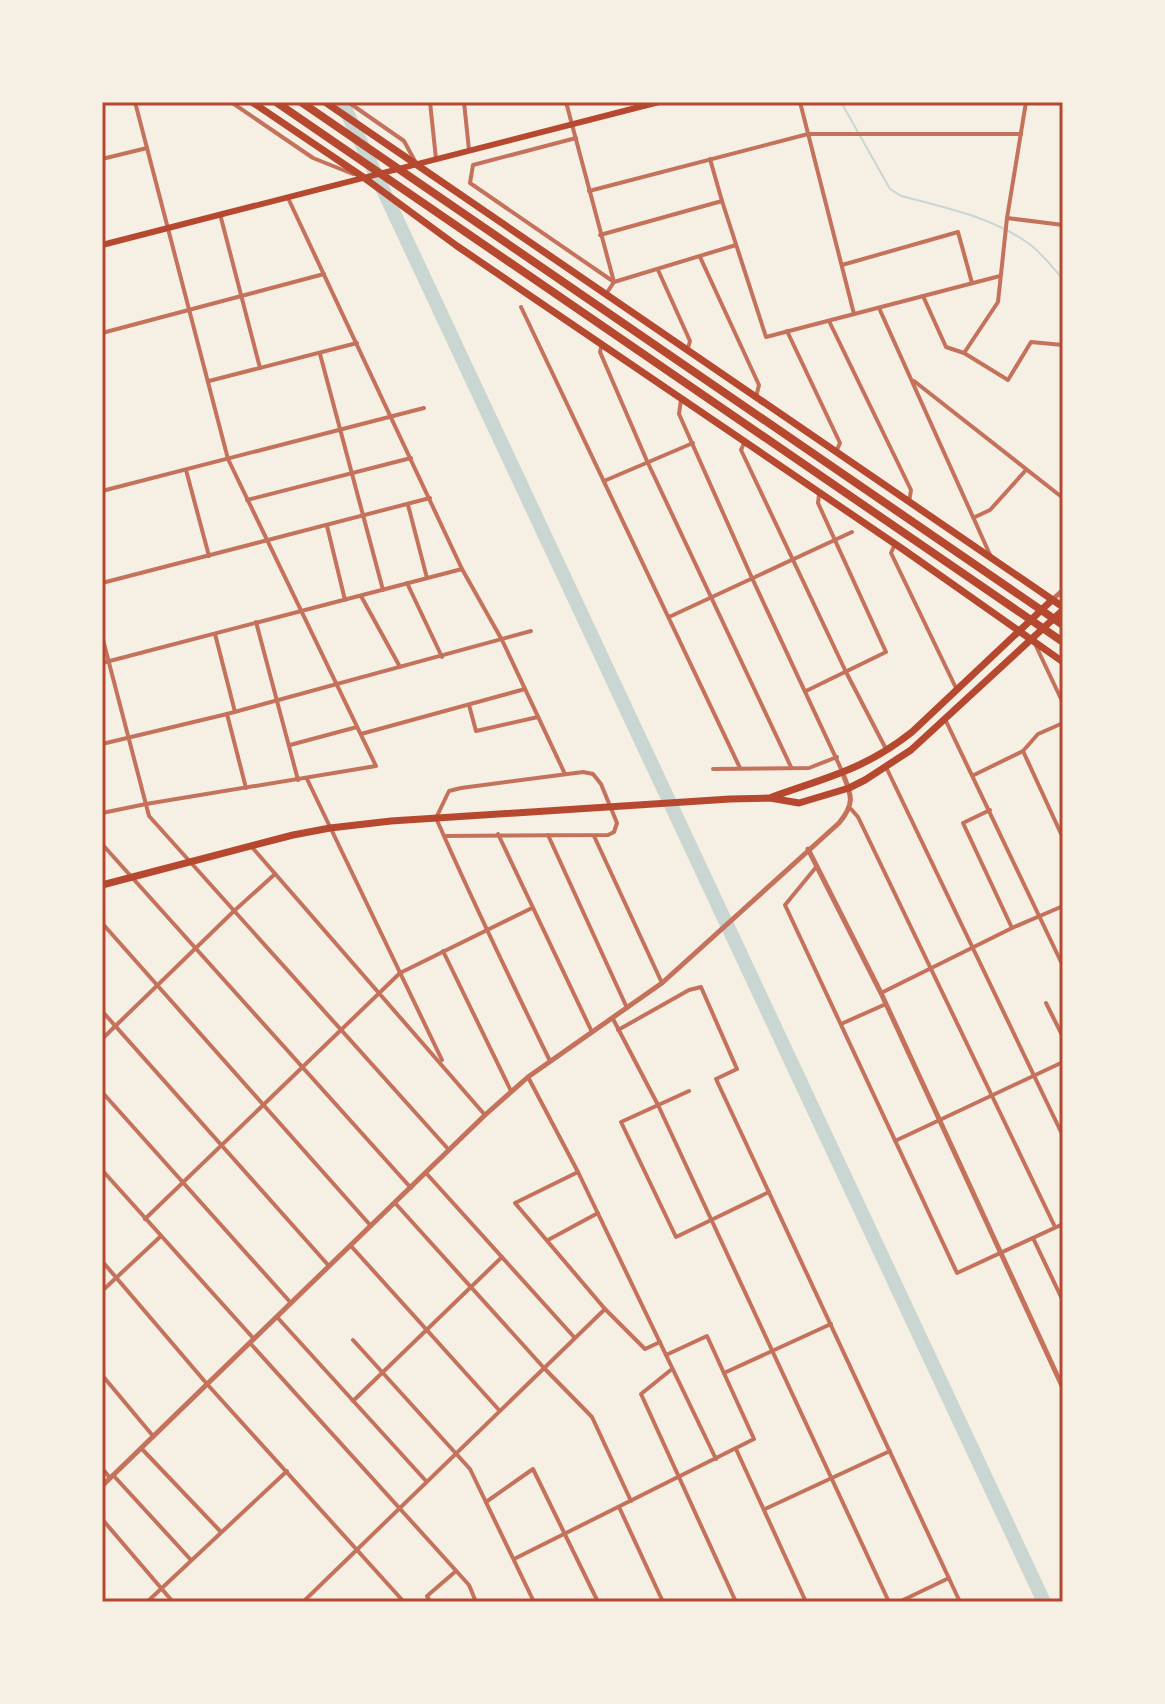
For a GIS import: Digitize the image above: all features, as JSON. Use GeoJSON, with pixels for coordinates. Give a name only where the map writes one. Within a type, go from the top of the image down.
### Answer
{"type":"FeatureCollection","features":[{"type":"Feature","properties":{"kind":"highway"},"geometry":{"type":"LineString","coordinates":[[276,102],[1063,642]]}},
{"type":"Feature","properties":{"kind":"highway"},"geometry":{"type":"LineString","coordinates":[[301,102],[1063,625]]}},
{"type":"Feature","properties":{"kind":"main road"},"geometry":{"type":"LineString","coordinates":[[252,102],[1063,662]]}},
{"type":"Feature","properties":{"kind":"main road"},"geometry":{"type":"LineString","coordinates":[[102,885],[330,828],[730,799],[770,798],[799,803],[849,788],[911,750],[1063,609],[325,102]]}},
{"type":"Feature","properties":{"kind":"main road"},"geometry":{"type":"LineString","coordinates":[[102,245],[659,102]]}},
{"type":"Feature","properties":{"kind":"main road"},"geometry":{"type":"LineString","coordinates":[[770,798],[843,774],[887,752],[1052,600]]}},
{"type":"Feature","properties":{"kind":"street"},"geometry":{"type":"LineString","coordinates":[[102,813],[376,766],[228,459],[135,102]]}},
{"type":"Feature","properties":{"kind":"street"},"geometry":{"type":"LineString","coordinates":[[231,102],[313,158],[363,177]]}},
{"type":"Feature","properties":{"kind":"street"},"geometry":{"type":"LineString","coordinates":[[348,102],[404,141],[417,163]]}},
{"type":"Feature","properties":{"kind":"street"},"geometry":{"type":"LineString","coordinates":[[430,102],[436,159]]}},
{"type":"Feature","properties":{"kind":"street"},"geometry":{"type":"LineString","coordinates":[[464,102],[469,150]]}},
{"type":"Feature","properties":{"kind":"street"},"geometry":{"type":"LineString","coordinates":[[566,102],[614,282]]}},
{"type":"Feature","properties":{"kind":"street"},"geometry":{"type":"LineString","coordinates":[[800,102],[854,314]]}},
{"type":"Feature","properties":{"kind":"street"},"geometry":{"type":"LineString","coordinates":[[964,353],[998,302],[1007,218],[1026,102]]}},
{"type":"Feature","properties":{"kind":"street"},"geometry":{"type":"LineString","coordinates":[[589,191],[808,134],[1021,134]]}},
{"type":"Feature","properties":{"kind":"street"},"geometry":{"type":"LineString","coordinates":[[576,138],[473,165],[470,183],[614,282]]}},
{"type":"Feature","properties":{"kind":"street"},"geometry":{"type":"LineString","coordinates":[[102,159],[147,148]]}},
{"type":"Feature","properties":{"kind":"street"},"geometry":{"type":"LineString","coordinates":[[710,159],[766,337],[1000,276]]}},
{"type":"Feature","properties":{"kind":"street"},"geometry":{"type":"LineString","coordinates":[[287,196],[462,569],[502,640],[565,774]]}},
{"type":"Feature","properties":{"kind":"street"},"geometry":{"type":"LineString","coordinates":[[600,235],[722,201]]}},
{"type":"Feature","properties":{"kind":"street"},"geometry":{"type":"LineString","coordinates":[[220,214],[260,368]]}},
{"type":"Feature","properties":{"kind":"street"},"geometry":{"type":"LineString","coordinates":[[1007,218],[1063,225]]}},
{"type":"Feature","properties":{"kind":"street"},"geometry":{"type":"LineString","coordinates":[[842,265],[958,232],[972,283]]}},
{"type":"Feature","properties":{"kind":"street"},"geometry":{"type":"LineString","coordinates":[[606,294],[614,282],[737,245]]}},
{"type":"Feature","properties":{"kind":"street"},"geometry":{"type":"LineString","coordinates":[[700,257],[759,385],[756,397]]}},
{"type":"Feature","properties":{"kind":"street"},"geometry":{"type":"LineString","coordinates":[[658,270],[690,341],[687,351]]}},
{"type":"Feature","properties":{"kind":"street"},"geometry":{"type":"LineString","coordinates":[[102,333],[324,274]]}},
{"type":"Feature","properties":{"kind":"street"},"geometry":{"type":"LineString","coordinates":[[923,296],[946,347],[964,353],[1008,380],[1031,342],[1063,345]]}},
{"type":"Feature","properties":{"kind":"street"},"geometry":{"type":"LineString","coordinates":[[521,307],[740,768]]}},
{"type":"Feature","properties":{"kind":"street"},"geometry":{"type":"LineString","coordinates":[[879,308],[992,560]]}},
{"type":"Feature","properties":{"kind":"street"},"geometry":{"type":"LineString","coordinates":[[1063,308],[1063,321]]}},
{"type":"Feature","properties":{"kind":"street"},"geometry":{"type":"LineString","coordinates":[[829,321],[911,490],[909,502]]}},
{"type":"Feature","properties":{"kind":"street"},"geometry":{"type":"LineString","coordinates":[[787,331],[840,443],[836,452]]}},
{"type":"Feature","properties":{"kind":"street"},"geometry":{"type":"LineString","coordinates":[[209,381],[357,343]]}},
{"type":"Feature","properties":{"kind":"street"},"geometry":{"type":"LineString","coordinates":[[602,344],[600,352],[647,461],[791,767]]}},
{"type":"Feature","properties":{"kind":"street"},"geometry":{"type":"LineString","coordinates":[[320,354],[383,590]]}},
{"type":"Feature","properties":{"kind":"street"},"geometry":{"type":"LineString","coordinates":[[912,380],[1063,498]]}},
{"type":"Feature","properties":{"kind":"street"},"geometry":{"type":"LineString","coordinates":[[681,398],[679,414],[837,757],[849,788],[851,809],[858,817],[1056,1227]]}},
{"type":"Feature","properties":{"kind":"street"},"geometry":{"type":"LineString","coordinates":[[102,491],[424,408]]}},
{"type":"Feature","properties":{"kind":"street"},"geometry":{"type":"LineString","coordinates":[[745,441],[741,450],[887,752]]}},
{"type":"Feature","properties":{"kind":"street"},"geometry":{"type":"LineString","coordinates":[[604,481],[693,443]]}},
{"type":"Feature","properties":{"kind":"street"},"geometry":{"type":"LineString","coordinates":[[247,500],[411,458]]}},
{"type":"Feature","properties":{"kind":"street"},"geometry":{"type":"LineString","coordinates":[[186,470],[209,556]]}},
{"type":"Feature","properties":{"kind":"street"},"geometry":{"type":"LineString","coordinates":[[975,517],[990,510],[1026,470]]}},
{"type":"Feature","properties":{"kind":"street"},"geometry":{"type":"LineString","coordinates":[[806,691],[886,652],[818,503],[819,492]]}},
{"type":"Feature","properties":{"kind":"street"},"geometry":{"type":"LineString","coordinates":[[102,583],[430,498]]}},
{"type":"Feature","properties":{"kind":"street"},"geometry":{"type":"LineString","coordinates":[[408,505],[427,578]]}},
{"type":"Feature","properties":{"kind":"street"},"geometry":{"type":"LineString","coordinates":[[327,526],[345,600]]}},
{"type":"Feature","properties":{"kind":"street"},"geometry":{"type":"LineString","coordinates":[[669,617],[852,532]]}},
{"type":"Feature","properties":{"kind":"street"},"geometry":{"type":"LineString","coordinates":[[895,544],[891,553],[957,690]]}},
{"type":"Feature","properties":{"kind":"street"},"geometry":{"type":"LineString","coordinates":[[102,663],[462,569]]}},
{"type":"Feature","properties":{"kind":"street"},"geometry":{"type":"LineString","coordinates":[[407,583],[442,657]]}},
{"type":"Feature","properties":{"kind":"street"},"geometry":{"type":"LineString","coordinates":[[1052,600],[1063,590]]}},
{"type":"Feature","properties":{"kind":"street"},"geometry":{"type":"LineString","coordinates":[[361,596],[400,668]]}},
{"type":"Feature","properties":{"kind":"street"},"geometry":{"type":"LineString","coordinates":[[256,622],[298,780]]}},
{"type":"Feature","properties":{"kind":"street"},"geometry":{"type":"LineString","coordinates":[[102,744],[235,712],[531,631]]}},
{"type":"Feature","properties":{"kind":"street"},"geometry":{"type":"LineString","coordinates":[[215,634],[235,712]]}},
{"type":"Feature","properties":{"kind":"street"},"geometry":{"type":"LineString","coordinates":[[102,636],[149,816],[449,1150]]}},
{"type":"Feature","properties":{"kind":"street"},"geometry":{"type":"LineString","coordinates":[[1032,641],[1042,654],[1063,703]]}},
{"type":"Feature","properties":{"kind":"street"},"geometry":{"type":"LineString","coordinates":[[360,734],[525,689]]}},
{"type":"Feature","properties":{"kind":"street"},"geometry":{"type":"LineString","coordinates":[[469,705],[476,731],[538,717]]}},
{"type":"Feature","properties":{"kind":"street"},"geometry":{"type":"LineString","coordinates":[[227,714],[246,788]]}},
{"type":"Feature","properties":{"kind":"street"},"geometry":{"type":"LineString","coordinates":[[945,719],[1063,966]]}},
{"type":"Feature","properties":{"kind":"street"},"geometry":{"type":"LineString","coordinates":[[974,775],[1023,751],[1038,734],[1063,723]]}},
{"type":"Feature","properties":{"kind":"street"},"geometry":{"type":"LineString","coordinates":[[290,745],[357,727]]}},
{"type":"Feature","properties":{"kind":"street"},"geometry":{"type":"LineString","coordinates":[[1023,751],[1063,838]]}},
{"type":"Feature","properties":{"kind":"street"},"geometry":{"type":"LineString","coordinates":[[713,769],[809,768],[837,757]]}},
{"type":"Feature","properties":{"kind":"street"},"geometry":{"type":"LineString","coordinates":[[886,767],[1063,1136]]}},
{"type":"Feature","properties":{"kind":"street"},"geometry":{"type":"LineString","coordinates":[[444,836],[608,835],[617,827],[601,784],[593,774],[565,774],[449,791],[436,818],[444,836],[486,930],[550,1061]]}},
{"type":"Feature","properties":{"kind":"street"},"geometry":{"type":"LineString","coordinates":[[306,779],[444,1066]]}},
{"type":"Feature","properties":{"kind":"street"},"geometry":{"type":"LineString","coordinates":[[102,1486],[511,1091],[662,983],[851,809]]}},
{"type":"Feature","properties":{"kind":"street"},"geometry":{"type":"LineString","coordinates":[[990,810],[963,823],[1012,928]]}},
{"type":"Feature","properties":{"kind":"street"},"geometry":{"type":"LineString","coordinates":[[498,834],[592,1032]]}},
{"type":"Feature","properties":{"kind":"street"},"geometry":{"type":"LineString","coordinates":[[548,835],[627,1009]]}},
{"type":"Feature","properties":{"kind":"street"},"geometry":{"type":"LineString","coordinates":[[594,836],[662,983]]}},
{"type":"Feature","properties":{"kind":"street"},"geometry":{"type":"LineString","coordinates":[[102,844],[411,1188]]}},
{"type":"Feature","properties":{"kind":"street"},"geometry":{"type":"LineString","coordinates":[[251,846],[485,1115]]}},
{"type":"Feature","properties":{"kind":"street"},"geometry":{"type":"LineString","coordinates":[[808,849],[881,993],[1063,1388]]}},
{"type":"Feature","properties":{"kind":"street"},"geometry":{"type":"LineString","coordinates":[[817,866],[785,905],[957,1273],[1063,1224]]}},
{"type":"Feature","properties":{"kind":"street"},"geometry":{"type":"LineString","coordinates":[[102,1039],[275,874]]}},
{"type":"Feature","properties":{"kind":"street"},"geometry":{"type":"LineString","coordinates":[[881,993],[1063,906]]}},
{"type":"Feature","properties":{"kind":"street"},"geometry":{"type":"LineString","coordinates":[[145,1219],[400,973],[532,908]]}},
{"type":"Feature","properties":{"kind":"street"},"geometry":{"type":"LineString","coordinates":[[102,923],[371,1226]]}},
{"type":"Feature","properties":{"kind":"street"},"geometry":{"type":"LineString","coordinates":[[443,951],[511,1091]]}},
{"type":"Feature","properties":{"kind":"street"},"geometry":{"type":"LineString","coordinates":[[618,1030],[689,990],[701,987],[737,1069],[716,1079],[960,1602]]}},
{"type":"Feature","properties":{"kind":"street"},"geometry":{"type":"LineString","coordinates":[[1046,1003],[1063,1037]]}},
{"type":"Feature","properties":{"kind":"street"},"geometry":{"type":"LineString","coordinates":[[841,1024],[886,1004]]}},
{"type":"Feature","properties":{"kind":"street"},"geometry":{"type":"LineString","coordinates":[[102,1011],[329,1266]]}},
{"type":"Feature","properties":{"kind":"street"},"geometry":{"type":"LineString","coordinates":[[613,1019],[658,1105],[889,1602]]}},
{"type":"Feature","properties":{"kind":"street"},"geometry":{"type":"LineString","coordinates":[[895,1141],[1063,1062]]}},
{"type":"Feature","properties":{"kind":"street"},"geometry":{"type":"LineString","coordinates":[[528,1077],[578,1172],[716,1460]]}},
{"type":"Feature","properties":{"kind":"street"},"geometry":{"type":"LineString","coordinates":[[689,1091],[621,1122],[676,1237],[769,1192]]}},
{"type":"Feature","properties":{"kind":"street"},"geometry":{"type":"LineString","coordinates":[[102,1092],[291,1303]]}},
{"type":"Feature","properties":{"kind":"street"},"geometry":{"type":"LineString","coordinates":[[102,1170],[398,1509],[469,1585],[476,1602]]}},
{"type":"Feature","properties":{"kind":"street"},"geometry":{"type":"LineString","coordinates":[[578,1172],[515,1203],[605,1309],[645,1349],[660,1342]]}},
{"type":"Feature","properties":{"kind":"street"},"geometry":{"type":"LineString","coordinates":[[426,1173],[574,1337]]}},
{"type":"Feature","properties":{"kind":"street"},"geometry":{"type":"LineString","coordinates":[[395,1203],[592,1417],[631,1501]]}},
{"type":"Feature","properties":{"kind":"street"},"geometry":{"type":"LineString","coordinates":[[548,1240],[598,1213]]}},
{"type":"Feature","properties":{"kind":"street"},"geometry":{"type":"LineString","coordinates":[[102,1291],[161,1236]]}},
{"type":"Feature","properties":{"kind":"street"},"geometry":{"type":"LineString","coordinates":[[1033,1238],[1063,1301]]}},
{"type":"Feature","properties":{"kind":"street"},"geometry":{"type":"LineString","coordinates":[[351,1246],[499,1410]]}},
{"type":"Feature","properties":{"kind":"street"},"geometry":{"type":"LineString","coordinates":[[353,1401],[502,1257]]}},
{"type":"Feature","properties":{"kind":"street"},"geometry":{"type":"LineString","coordinates":[[102,1261],[207,1384],[404,1602]]}},
{"type":"Feature","properties":{"kind":"street"},"geometry":{"type":"LineString","coordinates":[[307,1601],[355,1550],[605,1309]]}},
{"type":"Feature","properties":{"kind":"street"},"geometry":{"type":"LineString","coordinates":[[277,1317],[426,1482]]}},
{"type":"Feature","properties":{"kind":"street"},"geometry":{"type":"LineString","coordinates":[[724,1373],[831,1324]]}},
{"type":"Feature","properties":{"kind":"street"},"geometry":{"type":"LineString","coordinates":[[514,1559],[754,1439],[707,1336],[666,1355]]}},
{"type":"Feature","properties":{"kind":"street"},"geometry":{"type":"LineString","coordinates":[[353,1340],[470,1469],[534,1602]]}},
{"type":"Feature","properties":{"kind":"street"},"geometry":{"type":"LineString","coordinates":[[673,1368],[641,1394],[736,1602]]}},
{"type":"Feature","properties":{"kind":"street"},"geometry":{"type":"LineString","coordinates":[[102,1375],[153,1436]]}},
{"type":"Feature","properties":{"kind":"street"},"geometry":{"type":"LineString","coordinates":[[141,1448],[221,1532]]}},
{"type":"Feature","properties":{"kind":"street"},"geometry":{"type":"LineString","coordinates":[[736,1449],[806,1602]]}},
{"type":"Feature","properties":{"kind":"street"},"geometry":{"type":"LineString","coordinates":[[764,1509],[890,1451]]}},
{"type":"Feature","properties":{"kind":"street"},"geometry":{"type":"LineString","coordinates":[[102,1468],[191,1560]]}},
{"type":"Feature","properties":{"kind":"street"},"geometry":{"type":"LineString","coordinates":[[486,1502],[533,1469],[598,1602]]}},
{"type":"Feature","properties":{"kind":"street"},"geometry":{"type":"LineString","coordinates":[[147,1602],[287,1471]]}},
{"type":"Feature","properties":{"kind":"street"},"geometry":{"type":"LineString","coordinates":[[619,1507],[663,1602]]}},
{"type":"Feature","properties":{"kind":"street"},"geometry":{"type":"LineString","coordinates":[[102,1519],[173,1602]]}},
{"type":"Feature","properties":{"kind":"street"},"geometry":{"type":"LineString","coordinates":[[430,1602],[427,1596],[456,1571]]}},
{"type":"Feature","properties":{"kind":"street"},"geometry":{"type":"LineString","coordinates":[[899,1602],[949,1578]]}},
{"type":"Feature","properties":{"kind":"waterway"},"geometry":{"type":"LineString","coordinates":[[342,102],[1044,1602]]}},
{"type":"Feature","properties":{"kind":"waterway"},"geometry":{"type":"LineString","coordinates":[[841,102],[890,189],[901,196],[999,226],[1038,251],[1063,279]]}}]}
